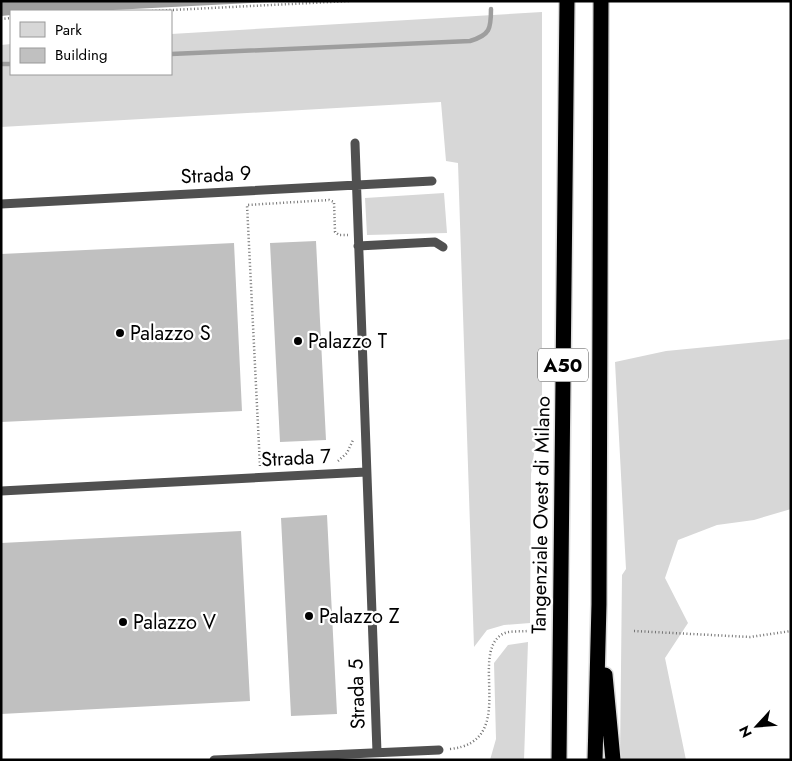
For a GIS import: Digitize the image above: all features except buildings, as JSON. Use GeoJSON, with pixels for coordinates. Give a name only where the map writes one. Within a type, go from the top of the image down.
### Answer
{"type":"FeatureCollection","features":[{"type":"Feature","properties":{"kind":"highway","name":"Tangenziale Ovest di Milano"},"geometry":{"type":"LineString","coordinates":[[558,760],[567,1]]}},
{"type":"Feature","properties":{"kind":"highway","name":"A50"},"geometry":{"type":"LineString","coordinates":[[595,760],[598,604],[601,1]]}},
{"type":"Feature","properties":{"kind":"highway"},"geometry":{"type":"LineString","coordinates":[[598,604],[613,760]]}},
{"type":"Feature","properties":{"kind":"highway"},"geometry":{"type":"LineString","coordinates":[[548,760],[559,678]]}},
{"type":"Feature","properties":{"kind":"lane"},"geometry":{"type":"LineString","coordinates":[[355,143],[366,472]]}},
{"type":"Feature","properties":{"kind":"lane","name":"Strada 9"},"geometry":{"type":"LineString","coordinates":[[1,204],[432,181]]}},
{"type":"Feature","properties":{"kind":"lane"},"geometry":{"type":"LineString","coordinates":[[358,246],[434,242],[444,247]]}},
{"type":"Feature","properties":{"kind":"lane","name":"Strada 7"},"geometry":{"type":"LineString","coordinates":[[1,491],[366,472]]}},
{"type":"Feature","properties":{"kind":"lane","name":"Strada 5"},"geometry":{"type":"LineString","coordinates":[[214,760],[377,752],[366,472]]}},
{"type":"Feature","properties":{"kind":"lane"},"geometry":{"type":"LineString","coordinates":[[377,752],[439,750]]}},
{"type":"Feature","properties":{"kind":"path"},"geometry":{"type":"LineString","coordinates":[[172,10],[350,1]]}},
{"type":"Feature","properties":{"kind":"path"},"geometry":{"type":"LineString","coordinates":[[260,469],[248,205],[329,200],[334,202],[335,232],[339,235],[348,235]]}},
{"type":"Feature","properties":{"kind":"path"},"geometry":{"type":"LineString","coordinates":[[335,464],[347,453],[356,435]]}},
{"type":"Feature","properties":{"kind":"path"},"geometry":{"type":"LineString","coordinates":[[439,750],[463,746],[483,732],[489,705],[490,652],[499,636],[505,633],[527,631]]}},
{"type":"Feature","properties":{"kind":"path"},"geometry":{"type":"LineString","coordinates":[[634,631],[750,637],[791,631]]}},
{"type":"Feature","properties":{"kind":"green space"},"geometry":{"type":"Polygon","coordinates":[[[542,12],[542,399],[531,474],[530,623],[504,625],[487,630],[474,647],[458,163],[446,161],[441,102],[1,127],[1,45],[10,44],[10,75],[172,75],[172,34],[542,12]]]}},
{"type":"Feature","properties":{"kind":"green space"},"geometry":{"type":"Polygon","coordinates":[[[444,193],[447,233],[367,235],[365,198],[444,193]]]}},
{"type":"Feature","properties":{"kind":"green space"},"geometry":{"type":"Polygon","coordinates":[[[791,339],[791,509],[754,520],[717,525],[678,540],[665,578],[688,623],[665,658],[686,760],[620,760],[622,575],[626,569],[615,362],[666,351],[791,339]]]}},
{"type":"Feature","properties":{"kind":"green space"},"geometry":{"type":"Polygon","coordinates":[[[528,642],[524,760],[490,760],[496,739],[494,663],[508,645],[528,642]]]}},
{"type":"Feature","properties":{"kind":"shaded area"},"geometry":{"type":"Polygon","coordinates":[[[1,1],[291,1],[113,10],[10,10],[10,15],[1,16],[1,1]]]}},
{"type":"Feature","properties":{"kind":"waterway"},"geometry":{"type":"LineString","coordinates":[[172,54],[470,41],[482,36],[488,30],[491,22],[491,9]]}},
{"type":"Feature","properties":{"kind":"waterway"},"geometry":{"type":"LineString","coordinates":[[1,64],[10,64]]}},
{"type":"Feature","properties":{"kind":"place","name":"Palazzo S"},"geometry":{"type":"Point","coordinates":[120,333]}},
{"type":"Feature","properties":{"kind":"place","name":"Palazzo T"},"geometry":{"type":"Point","coordinates":[298,341]}},
{"type":"Feature","properties":{"kind":"place","name":"Palazzo Z"},"geometry":{"type":"Point","coordinates":[309,616]}},
{"type":"Feature","properties":{"kind":"place","name":"Palazzo V"},"geometry":{"type":"Point","coordinates":[123,622]}}]}
